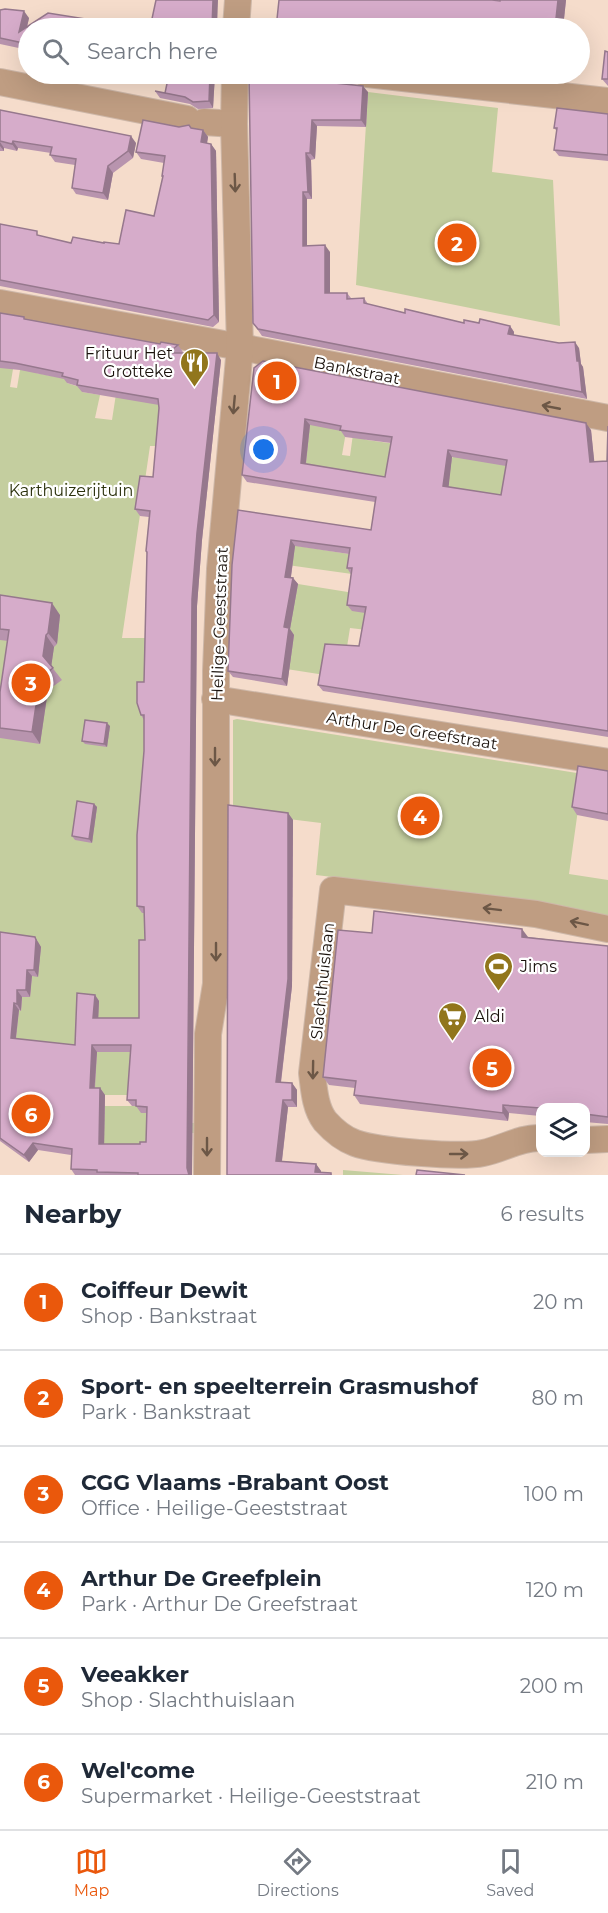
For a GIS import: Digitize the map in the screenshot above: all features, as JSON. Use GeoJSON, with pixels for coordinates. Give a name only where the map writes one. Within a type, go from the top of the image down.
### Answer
{"type":"FeatureCollection","features":[{"type":"Feature","properties":{"kind":"street"},"geometry":{"type":"LineString","coordinates":[[237,18],[238,0]]}},
{"type":"Feature","properties":{"kind":"street"},"geometry":{"type":"LineString","coordinates":[[0,82],[195,120],[234,124]]}},
{"type":"Feature","properties":{"kind":"street","name":"Heilige-Geeststraat"},"geometry":{"type":"LineString","coordinates":[[207,1175],[208,1034],[216,984],[215,699],[220,569],[240,347],[235,84]]}},
{"type":"Feature","properties":{"kind":"street"},"geometry":{"type":"LineString","coordinates":[[456,84],[608,101]]}},
{"type":"Feature","properties":{"kind":"street","name":"Bankstraat"},"geometry":{"type":"LineString","coordinates":[[0,303],[608,418]]}},
{"type":"Feature","properties":{"kind":"street","name":"Arthur De Greefstraat"},"geometry":{"type":"LineString","coordinates":[[215,699],[608,762]]}},
{"type":"Feature","properties":{"kind":"street","name":"Slachthuislaan"},"geometry":{"type":"LineString","coordinates":[[536,1138],[529,1137],[482,1153],[457,1155],[378,1148],[355,1143],[336,1132],[323,1119],[315,1098],[312,1073],[333,890],[536,914],[608,929]]}},
{"type":"Feature","properties":{"kind":"street"},"geometry":{"type":"LineString","coordinates":[[590,1140],[608,1139]]}},
{"type":"Feature","properties":{"kind":"green space"},"geometry":{"type":"Polygon","coordinates":[[[368,92],[498,108],[492,172],[553,180],[560,326],[356,285],[368,92]]]}},
{"type":"Feature","properties":{"kind":"green space","name":"Karthuizerijtuin"},"geometry":{"type":"Polygon","coordinates":[[[0,361],[14,363],[10,387],[17,388],[21,364],[36,373],[68,379],[67,383],[76,386],[79,373],[82,392],[100,395],[95,418],[112,420],[116,394],[167,399],[161,446],[150,446],[122,638],[155,638],[150,735],[149,831],[154,1025],[79,1052],[15,1045],[22,997],[30,997],[32,976],[0,938],[0,361]]]}},
{"type":"Feature","properties":{"kind":"green space"},"geometry":{"type":"Polygon","coordinates":[[[310,422],[346,432],[342,455],[350,456],[353,434],[367,440],[396,444],[451,461],[453,456],[513,466],[505,501],[305,471],[310,422]]]}},
{"type":"Feature","properties":{"kind":"green space"},"geometry":{"type":"Polygon","coordinates":[[[286,544],[355,555],[352,574],[273,563],[286,544]]]}},
{"type":"Feature","properties":{"kind":"green space"},"geometry":{"type":"Polygon","coordinates":[[[298,584],[354,593],[370,614],[367,630],[350,628],[346,653],[325,675],[280,668],[291,653],[294,635],[287,634],[298,584]]]}},
{"type":"Feature","properties":{"kind":"green space"},"geometry":{"type":"Polygon","coordinates":[[[233,720],[583,774],[569,874],[608,880],[608,918],[560,905],[316,875],[321,823],[233,812],[233,720]]]}},
{"type":"Feature","properties":{"kind":"green space"},"geometry":{"type":"Polygon","coordinates":[[[97,1052],[161,1052],[161,1095],[94,1095],[97,1052]]]}},
{"type":"Feature","properties":{"kind":"green space"},"geometry":{"type":"Polygon","coordinates":[[[105,1106],[141,1106],[152,1114],[152,1122],[194,1123],[194,1133],[169,1133],[145,1167],[77,1137],[104,1120],[105,1106]]]}},
{"type":"Feature","properties":{"kind":"green space"},"geometry":{"type":"Polygon","coordinates":[[[343,1170],[403,1175],[343,1175],[343,1170]]]}},
{"type":"Feature","properties":{"kind":"building"},"geometry":{"type":"Polygon","coordinates":[[[156,0],[213,0],[212,18],[152,18],[156,0]]]}},
{"type":"Feature","properties":{"kind":"building"},"geometry":{"type":"Polygon","coordinates":[[[279,0],[558,0],[556,18],[277,18],[279,0]]]}},
{"type":"Feature","properties":{"kind":"building"},"geometry":{"type":"Polygon","coordinates":[[[0,10],[24,11],[22,18],[18,18],[18,42],[0,38],[0,10]]]}},
{"type":"Feature","properties":{"kind":"building"},"geometry":{"type":"Polygon","coordinates":[[[48,13],[79,18],[40,18],[48,13]]]}},
{"type":"Feature","properties":{"kind":"building"},"geometry":{"type":"Polygon","coordinates":[[[605,51],[608,52],[608,79],[602,79],[605,51]]]}},
{"type":"Feature","properties":{"kind":"building"},"geometry":{"type":"Polygon","coordinates":[[[167,84],[210,84],[209,101],[193,102],[185,97],[165,93],[167,84]]]}},
{"type":"Feature","properties":{"kind":"building"},"geometry":{"type":"Polygon","coordinates":[[[249,84],[363,86],[361,120],[312,120],[310,153],[306,153],[308,192],[303,192],[303,246],[325,245],[325,293],[347,293],[347,299],[364,298],[364,303],[405,313],[405,309],[464,323],[464,320],[479,323],[480,319],[510,326],[508,334],[559,343],[575,342],[582,392],[258,329],[253,323],[249,84]]]}},
{"type":"Feature","properties":{"kind":"building"},"geometry":{"type":"Polygon","coordinates":[[[557,108],[608,114],[608,155],[554,150],[557,108]]]}},
{"type":"Feature","properties":{"kind":"building"},"geometry":{"type":"Polygon","coordinates":[[[0,110],[131,136],[128,151],[108,166],[103,193],[72,188],[76,159],[50,155],[52,147],[0,141],[0,110]]]}},
{"type":"Feature","properties":{"kind":"building"},"geometry":{"type":"Polygon","coordinates":[[[143,120],[179,127],[189,125],[191,128],[203,130],[201,142],[211,144],[214,315],[208,320],[0,280],[0,224],[37,231],[37,235],[71,243],[73,237],[119,244],[126,210],[154,216],[165,156],[136,152],[143,120]]]}},
{"type":"Feature","properties":{"kind":"building"},"geometry":{"type":"Polygon","coordinates":[[[0,313],[160,344],[161,342],[178,345],[168,353],[217,353],[192,599],[187,1168],[189,1175],[138,1175],[138,1173],[71,1169],[72,1149],[33,1143],[24,1155],[0,1138],[0,932],[35,937],[36,940],[34,970],[27,970],[26,990],[17,990],[11,1038],[75,1045],[77,993],[95,995],[93,1018],[139,1018],[139,940],[145,940],[144,907],[137,906],[137,835],[144,751],[144,715],[141,715],[137,703],[137,682],[144,682],[146,551],[150,511],[135,509],[140,476],[153,477],[159,408],[158,399],[77,385],[78,380],[62,376],[63,373],[0,361],[0,313]],[[92,1045],[90,1088],[100,1088],[99,1144],[146,1142],[147,1107],[136,1106],[136,1100],[127,1100],[131,1045],[92,1045]]]}},
{"type":"Feature","properties":{"kind":"building"},"geometry":{"type":"Polygon","coordinates":[[[263,361],[586,423],[590,462],[607,461],[608,426],[608,731],[318,685],[325,644],[359,646],[366,607],[347,605],[352,568],[347,568],[350,548],[291,540],[285,577],[293,578],[284,627],[289,628],[282,679],[228,671],[232,565],[238,510],[371,530],[376,497],[242,475],[254,368],[263,361]],[[305,419],[301,463],[385,477],[392,437],[340,430],[341,426],[305,419]],[[448,450],[443,486],[501,495],[507,460],[448,450]]]}},
{"type":"Feature","properties":{"kind":"building"},"geometry":{"type":"Polygon","coordinates":[[[0,595],[52,603],[43,656],[53,668],[40,678],[32,732],[0,728],[0,692],[9,630],[0,629],[0,595]]]}},
{"type":"Feature","properties":{"kind":"building"},"geometry":{"type":"Polygon","coordinates":[[[85,720],[107,723],[104,744],[82,741],[85,720]]]}},
{"type":"Feature","properties":{"kind":"building"},"geometry":{"type":"Polygon","coordinates":[[[578,766],[608,771],[608,814],[572,807],[578,766]]]}},
{"type":"Feature","properties":{"kind":"building"},"geometry":{"type":"Polygon","coordinates":[[[77,801],[94,804],[89,839],[72,836],[77,801]]]}},
{"type":"Feature","properties":{"kind":"building"},"geometry":{"type":"Polygon","coordinates":[[[228,805],[288,813],[288,979],[276,1082],[292,1083],[292,1100],[283,1100],[276,1161],[316,1164],[315,1172],[331,1173],[331,1175],[227,1175],[228,805]]]}},
{"type":"Feature","properties":{"kind":"building"},"geometry":{"type":"Polygon","coordinates":[[[374,911],[522,929],[522,937],[608,946],[608,1117],[590,1115],[590,1103],[536,1103],[536,1108],[503,1105],[503,1113],[354,1095],[356,1081],[323,1077],[338,930],[372,933],[374,911]]]}},
{"type":"Feature","properties":{"kind":"building"},"geometry":{"type":"Polygon","coordinates":[[[417,1170],[465,1175],[416,1175],[417,1170]]]}},
{"type":"Feature","properties":{"kind":"place","name":"Sport- en speelterrein Grasmushof"},"geometry":{"type":"Point","coordinates":[457,243]}},
{"type":"Feature","properties":{"kind":"place","name":"Coiffeur Dewit"},"geometry":{"type":"Point","coordinates":[277,381]}},
{"type":"Feature","properties":{"kind":"place","name":"Frituur Het Grotteke"},"geometry":{"type":"Point","coordinates":[194,388]}},
{"type":"Feature","properties":{"kind":"place","name":"CGG Vlaams -Brabant Oost"},"geometry":{"type":"Point","coordinates":[31,683]}},
{"type":"Feature","properties":{"kind":"place","name":"Arthur De Greefplein"},"geometry":{"type":"Point","coordinates":[420,816]}},
{"type":"Feature","properties":{"kind":"place","name":"Jims"},"geometry":{"type":"Point","coordinates":[499,992]}},
{"type":"Feature","properties":{"kind":"place","name":"Aldi"},"geometry":{"type":"Point","coordinates":[453,1042]}},
{"type":"Feature","properties":{"kind":"place","name":"Veeakker"},"geometry":{"type":"Point","coordinates":[492,1068]}},
{"type":"Feature","properties":{"kind":"place","name":"Wel'come"},"geometry":{"type":"Point","coordinates":[31,1114]}}]}
